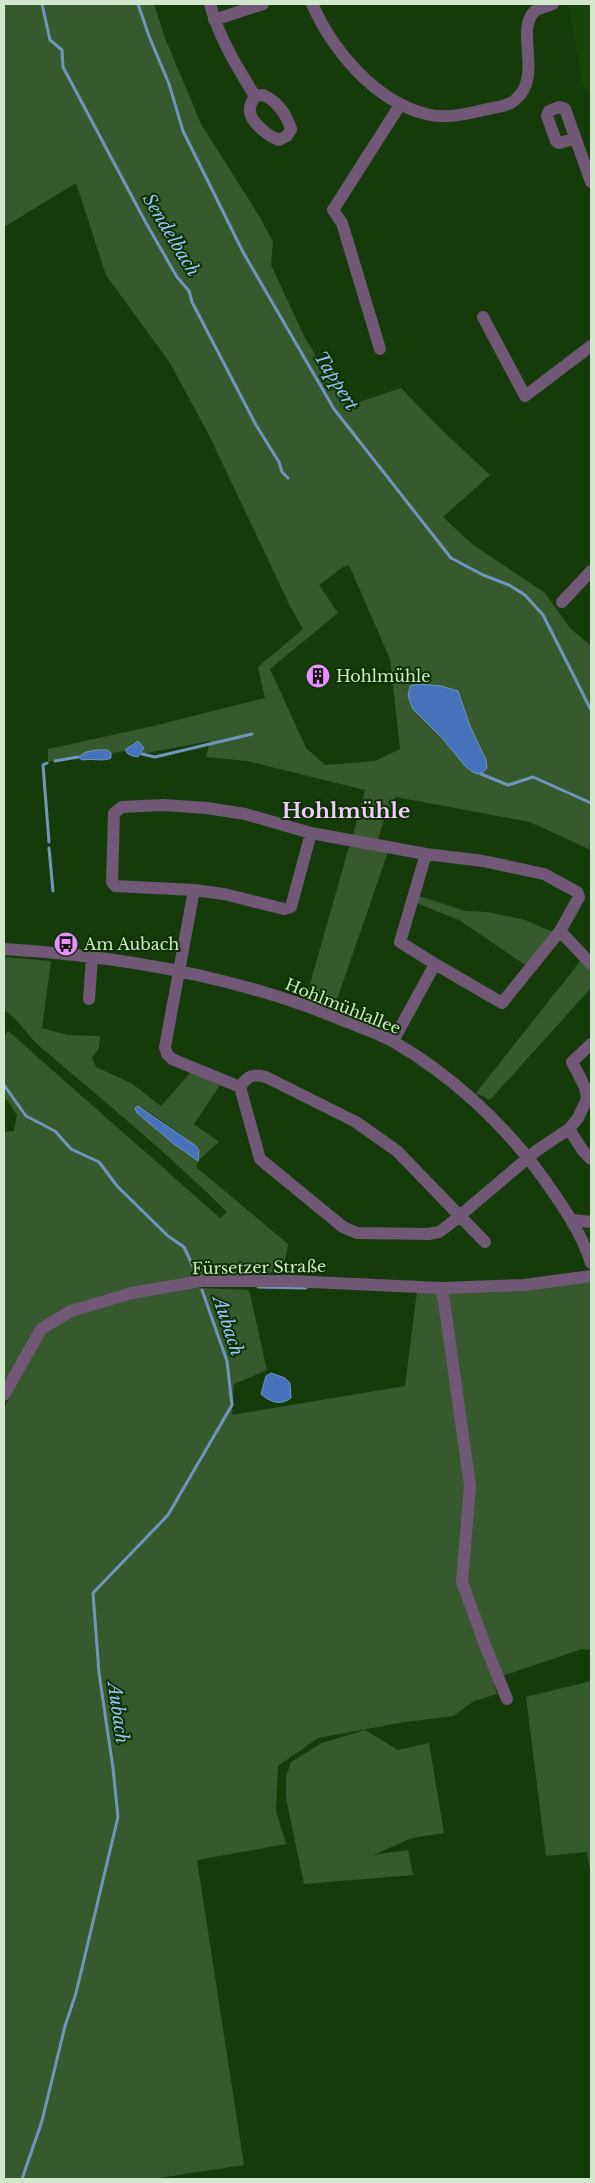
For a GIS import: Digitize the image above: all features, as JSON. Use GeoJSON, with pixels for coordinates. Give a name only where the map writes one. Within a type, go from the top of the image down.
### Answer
{"type":"FeatureCollection","features":[{"type":"Feature","properties":{"kind":"street"},"geometry":{"type":"LineString","coordinates":[[210,4],[214,20],[232,59],[255,96]]}},
{"type":"Feature","properties":{"kind":"street"},"geometry":{"type":"LineString","coordinates":[[214,20],[263,4]]}},
{"type":"Feature","properties":{"kind":"street"},"geometry":{"type":"LineString","coordinates":[[312,4],[330,36],[348,60],[374,86],[400,105],[428,115],[456,116],[514,102],[524,91],[529,73],[527,35],[529,21],[536,11],[553,4]]}},
{"type":"Feature","properties":{"kind":"street"},"geometry":{"type":"LineString","coordinates":[[380,349],[342,223],[333,210],[400,105]]}},
{"type":"Feature","properties":{"kind":"street"},"geometry":{"type":"LineString","coordinates":[[574,139],[591,182]]}},
{"type":"Feature","properties":{"kind":"street"},"geometry":{"type":"LineString","coordinates":[[482,317],[525,396],[591,346]]}},
{"type":"Feature","properties":{"kind":"street"},"geometry":{"type":"LineString","coordinates":[[562,602],[591,571]]}},
{"type":"Feature","properties":{"kind":"street"},"geometry":{"type":"LineString","coordinates":[[311,834],[291,907],[284,910],[224,894],[194,890],[115,886],[112,882],[114,813],[122,807],[162,805],[207,808],[245,814],[311,834],[426,854],[483,861],[544,874],[576,892],[579,897],[560,931],[502,1003],[400,942],[426,854]]}},
{"type":"Feature","properties":{"kind":"street"},"geometry":{"type":"LineString","coordinates":[[194,890],[165,1048],[167,1054],[172,1059],[240,1087]]}},
{"type":"Feature","properties":{"kind":"street"},"geometry":{"type":"LineString","coordinates":[[560,931],[591,964]]}},
{"type":"Feature","properties":{"kind":"street","name":"Hohlmühlallee"},"geometry":{"type":"LineString","coordinates":[[4,949],[92,957],[179,970],[295,1002],[393,1041],[465,1093],[528,1158],[572,1220],[591,1260]]}},
{"type":"Feature","properties":{"kind":"street"},"geometry":{"type":"LineString","coordinates":[[89,998],[92,957]]}},
{"type":"Feature","properties":{"kind":"street"},"geometry":{"type":"LineString","coordinates":[[393,1041],[435,964]]}},
{"type":"Feature","properties":{"kind":"street"},"geometry":{"type":"LineString","coordinates":[[240,1087],[260,1160],[343,1227],[357,1234],[428,1234],[439,1232],[528,1158],[569,1129],[578,1118],[587,1100],[585,1086],[572,1062],[591,1044]]}},
{"type":"Feature","properties":{"kind":"street"},"geometry":{"type":"LineString","coordinates":[[240,1087],[247,1077],[255,1074],[266,1077],[356,1122],[397,1151],[485,1242]]}},
{"type":"Feature","properties":{"kind":"street"},"geometry":{"type":"LineString","coordinates":[[569,1129],[591,1160]]}},
{"type":"Feature","properties":{"kind":"street"},"geometry":{"type":"LineString","coordinates":[[572,1220],[591,1222]]}},
{"type":"Feature","properties":{"kind":"street","name":"Fürsetzer Straße"},"geometry":{"type":"LineString","coordinates":[[4,1395],[41,1329],[71,1311],[132,1292],[201,1281],[290,1281],[440,1288],[524,1285],[591,1276]]}},
{"type":"Feature","properties":{"kind":"street"},"geometry":{"type":"LineString","coordinates":[[440,1288],[444,1301],[470,1486],[462,1582],[507,1699]]}},
{"type":"Feature","properties":{"kind":"shaded area"},"geometry":{"type":"Polygon","coordinates":[[[4,4],[154,4],[165,38],[201,124],[261,219],[273,242],[271,265],[305,338],[347,406],[401,388],[490,475],[443,517],[472,544],[545,593],[570,628],[591,646],[591,850],[530,822],[396,797],[385,816],[378,840],[353,835],[365,790],[247,761],[206,757],[210,741],[142,754],[144,748],[137,741],[131,744],[126,751],[111,753],[107,750],[48,762],[48,749],[154,726],[265,698],[258,667],[303,629],[290,606],[209,435],[170,363],[106,275],[76,183],[4,227],[4,4]],[[349,565],[343,567],[319,585],[338,613],[270,669],[306,748],[325,765],[375,761],[400,749],[390,659],[349,565]],[[458,691],[413,709],[443,739],[465,766],[486,760],[470,726],[458,691]]]}},
{"type":"Feature","properties":{"kind":"shaded area"},"geometry":{"type":"Polygon","coordinates":[[[591,4],[591,87],[584,90],[568,5],[591,4]]]}},
{"type":"Feature","properties":{"kind":"shaded area"},"geometry":{"type":"Polygon","coordinates":[[[350,843],[388,852],[334,1008],[306,998],[350,843]]]}},
{"type":"Feature","properties":{"kind":"shaded area"},"geometry":{"type":"Polygon","coordinates":[[[416,895],[465,911],[488,912],[525,920],[553,932],[527,966],[459,920],[414,902],[416,895]]]}},
{"type":"Feature","properties":{"kind":"shaded area"},"geometry":{"type":"Polygon","coordinates":[[[4,957],[51,961],[42,1028],[68,1035],[100,1036],[99,1048],[92,1058],[96,1067],[131,1083],[161,1106],[191,1072],[220,1085],[194,1124],[219,1142],[200,1159],[196,1167],[288,1244],[284,1266],[264,1276],[132,1293],[41,1329],[4,1395],[4,1132],[14,1131],[17,1115],[4,1096],[4,1037],[8,1031],[220,1218],[227,1212],[160,1149],[39,1045],[4,1010],[4,957]],[[143,1108],[137,1113],[194,1159],[199,1159],[199,1151],[179,1133],[143,1108]]]}},
{"type":"Feature","properties":{"kind":"shaded area"},"geometry":{"type":"Polygon","coordinates":[[[582,959],[591,969],[591,988],[490,1100],[476,1093],[582,959]]]}},
{"type":"Feature","properties":{"kind":"shaded area"},"geometry":{"type":"Polygon","coordinates":[[[591,1281],[591,1650],[582,1649],[493,1679],[497,1694],[474,1701],[453,1716],[399,1723],[318,1738],[278,1766],[276,1811],[286,1844],[197,1860],[244,2165],[152,2179],[4,2179],[4,1408],[43,1332],[72,1314],[134,1298],[198,1288],[249,1290],[267,1370],[234,1384],[232,1415],[405,1386],[417,1291],[591,1281]]]}},
{"type":"Feature","properties":{"kind":"shaded area"},"geometry":{"type":"Polygon","coordinates":[[[591,1681],[591,1878],[587,1852],[546,1856],[526,1697],[591,1681]]]}},
{"type":"Feature","properties":{"kind":"shaded area"},"geometry":{"type":"Polygon","coordinates":[[[365,1730],[398,1750],[429,1743],[444,1833],[412,1838],[373,1855],[408,1850],[413,1875],[304,1884],[286,1798],[286,1777],[291,1762],[322,1743],[365,1730]]]}},
{"type":"Feature","properties":{"kind":"water"},"geometry":{"type":"Polygon","coordinates":[[[418,684],[441,686],[458,691],[470,726],[486,760],[487,768],[481,774],[474,773],[465,766],[443,739],[413,709],[408,696],[410,686],[418,684]]]}},
{"type":"Feature","properties":{"kind":"water"},"geometry":{"type":"Polygon","coordinates":[[[138,741],[144,748],[138,757],[128,754],[126,749],[138,741]]]}},
{"type":"Feature","properties":{"kind":"water"},"geometry":{"type":"Polygon","coordinates":[[[107,750],[111,753],[111,758],[105,760],[82,760],[78,757],[86,752],[107,750]]]}},
{"type":"Feature","properties":{"kind":"water"},"geometry":{"type":"Polygon","coordinates":[[[138,1106],[196,1146],[199,1151],[198,1161],[137,1113],[135,1108],[138,1106]]]}},
{"type":"Feature","properties":{"kind":"water"},"geometry":{"type":"Polygon","coordinates":[[[271,1373],[285,1378],[290,1383],[291,1398],[283,1402],[275,1402],[261,1394],[266,1376],[271,1373]]]}},
{"type":"Feature","properties":{"kind":"waterway","name":"Sendelbach"},"geometry":{"type":"LineString","coordinates":[[42,4],[50,40],[62,50],[63,67],[146,223],[177,277],[189,291],[192,302],[256,425],[279,462],[282,472],[288,478]]}},
{"type":"Feature","properties":{"kind":"waterway","name":"Tappert"},"geometry":{"type":"LineString","coordinates":[[138,4],[169,84],[183,131],[243,252],[334,409],[451,558],[483,575],[509,585],[525,595],[543,615],[591,710]]}},
{"type":"Feature","properties":{"kind":"waterway"},"geometry":{"type":"LineString","coordinates":[[142,754],[155,757],[252,734]]}},
{"type":"Feature","properties":{"kind":"waterway"},"geometry":{"type":"LineString","coordinates":[[55,761],[78,757]]}},
{"type":"Feature","properties":{"kind":"waterway"},"geometry":{"type":"LineString","coordinates":[[47,763],[43,765],[49,842]]}},
{"type":"Feature","properties":{"kind":"waterway","name":"Sendelbach"},"geometry":{"type":"LineString","coordinates":[[481,774],[508,785],[533,777],[591,803]]}},
{"type":"Feature","properties":{"kind":"waterway"},"geometry":{"type":"LineString","coordinates":[[49,848],[53,891]]}},
{"type":"Feature","properties":{"kind":"waterway","name":"Aubach"},"geometry":{"type":"LineString","coordinates":[[4,1085],[26,1116],[55,1131],[71,1149],[99,1162],[117,1186],[168,1236],[184,1247],[198,1277]]}},
{"type":"Feature","properties":{"kind":"waterway"},"geometry":{"type":"LineString","coordinates":[[258,1287],[306,1288]]}},
{"type":"Feature","properties":{"kind":"waterway","name":"Aubach"},"geometry":{"type":"LineString","coordinates":[[22,2179],[42,2121],[65,2026],[76,1993],[118,1817],[99,1673],[93,1593],[168,1515],[232,1405],[227,1361],[202,1290]]}},
{"type":"Feature","properties":{"kind":"place","name":"Hohlmühle"},"geometry":{"type":"Point","coordinates":[318,676]}},
{"type":"Feature","properties":{"kind":"place","name":"Am Aubach"},"geometry":{"type":"Point","coordinates":[66,944]}},
{"type":"Feature","properties":{"kind":"district","name":"Hohlmühle"},"geometry":{"type":"Point","coordinates":[346,811]}}]}
